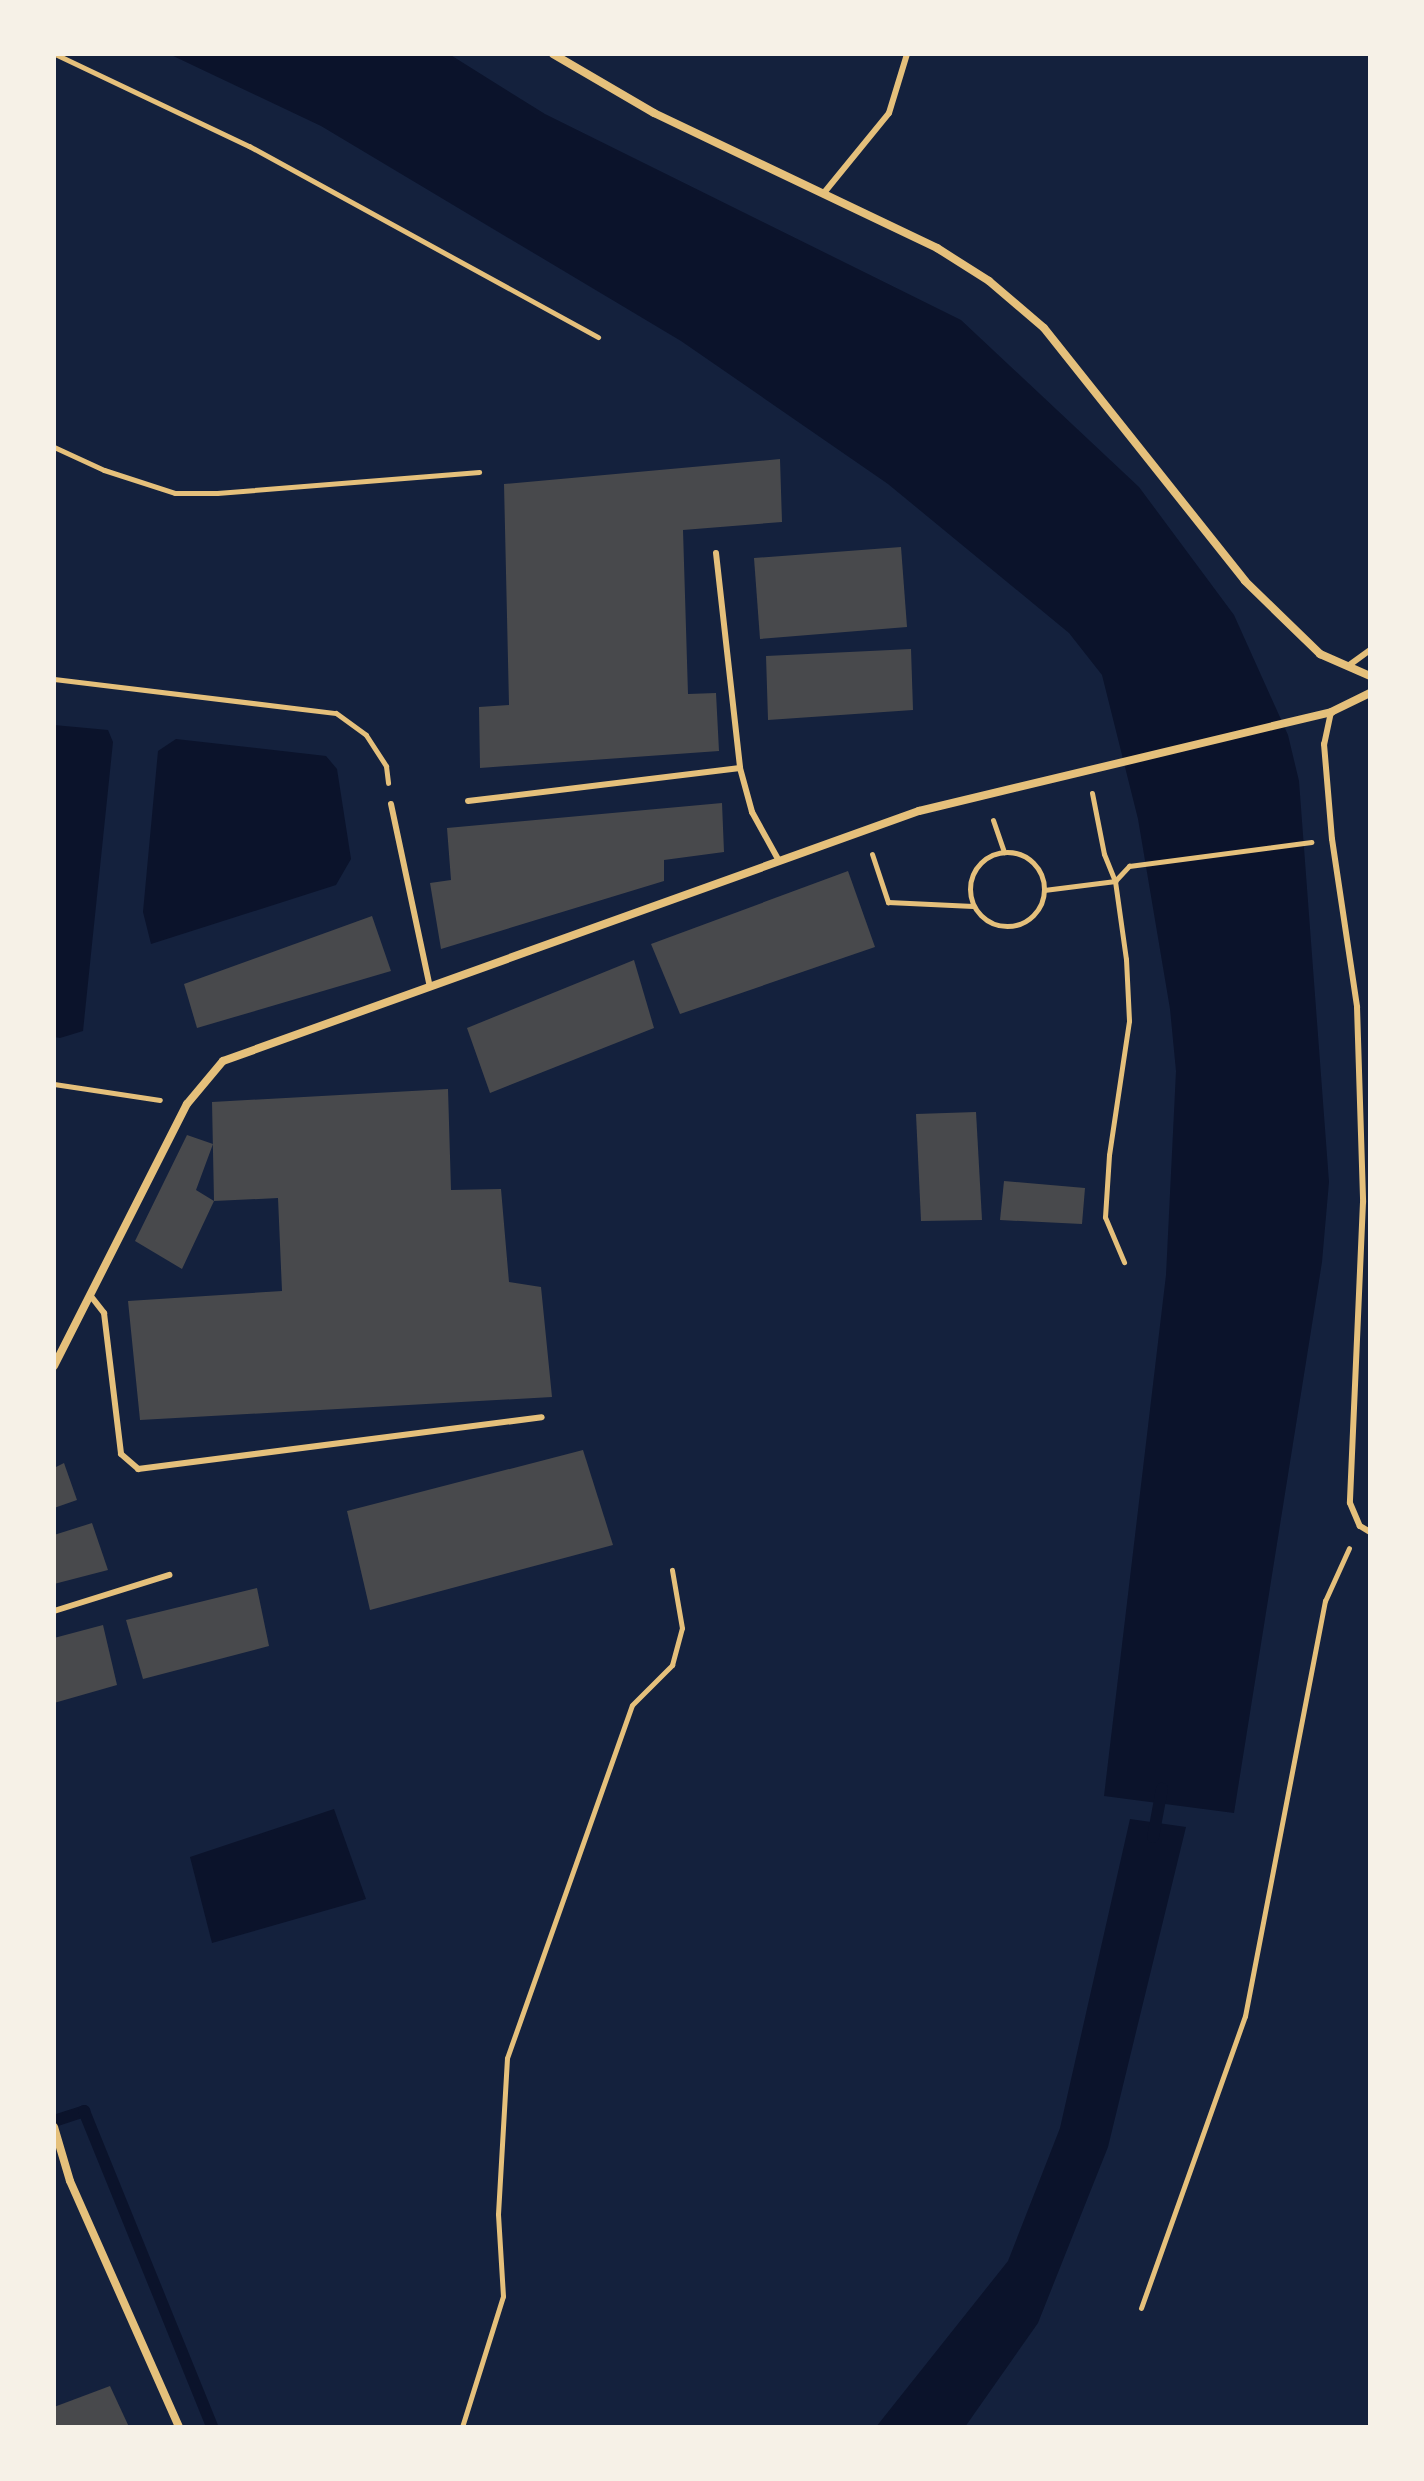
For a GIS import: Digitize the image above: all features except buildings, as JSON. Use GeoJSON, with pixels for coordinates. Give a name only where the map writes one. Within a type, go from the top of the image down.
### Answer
{"type":"FeatureCollection","features":[{"type":"Feature","properties":{"kind":"street"},"geometry":{"type":"LineString","coordinates":[[553,54],[654,113],[937,248],[989,281],[1044,328],[1245,581],[1320,654],[1370,676]]}},
{"type":"Feature","properties":{"kind":"street"},"geometry":{"type":"LineString","coordinates":[[54,1366],[187,1104],[223,1061],[919,811],[1331,712],[1370,693]]}},
{"type":"Feature","properties":{"kind":"street"},"geometry":{"type":"LineString","coordinates":[[54,2127],[70,2181],[179,2427]]}},
{"type":"Feature","properties":{"kind":"lane"},"geometry":{"type":"LineString","coordinates":[[823,194],[889,113],[907,54]]}},
{"type":"Feature","properties":{"kind":"lane"},"geometry":{"type":"LineString","coordinates":[[716,553],[740,768],[752,812],[779,861]]}},
{"type":"Feature","properties":{"kind":"lane"},"geometry":{"type":"LineString","coordinates":[[1348,666],[1370,650]]}},
{"type":"Feature","properties":{"kind":"lane"},"geometry":{"type":"LineString","coordinates":[[1331,712],[1324,744],[1332,839],[1357,1007],[1363,1202],[1350,1503],[1360,1526],[1370,1532]]}},
{"type":"Feature","properties":{"kind":"lane"},"geometry":{"type":"LineString","coordinates":[[468,801],[740,768]]}},
{"type":"Feature","properties":{"kind":"lane"},"geometry":{"type":"LineString","coordinates":[[391,804],[430,987]]}},
{"type":"Feature","properties":{"kind":"lane"},"geometry":{"type":"LineString","coordinates":[[90,1295],[104,1313],[121,1454],[138,1469],[542,1417]]}},
{"type":"Feature","properties":{"kind":"lane"},"geometry":{"type":"LineString","coordinates":[[54,1611],[169,1575]]}},
{"type":"Feature","properties":{"kind":"path"},"geometry":{"type":"LineString","coordinates":[[55,54],[249,146],[598,337]]}},
{"type":"Feature","properties":{"kind":"path"},"geometry":{"type":"LineString","coordinates":[[54,447],[104,470],[175,493],[217,493],[479,472]]}},
{"type":"Feature","properties":{"kind":"path"},"geometry":{"type":"LineString","coordinates":[[54,679],[336,713],[366,735],[386,766],[391,804]]}},
{"type":"Feature","properties":{"kind":"path"},"geometry":{"type":"LineString","coordinates":[[1088,772],[1104,854],[1115,881],[1126,959],[1129,1021],[1109,1155],[1105,1217],[1124,1262]]}},
{"type":"Feature","properties":{"kind":"path"},"geometry":{"type":"LineString","coordinates":[[985,796],[1004,852]]}},
{"type":"Feature","properties":{"kind":"path"},"geometry":{"type":"LineString","coordinates":[[864,830],[888,902],[973,906]]}},
{"type":"Feature","properties":{"kind":"path"},"geometry":{"type":"LineString","coordinates":[[1044,890],[1115,881],[1129,866],[1332,839]]}},
{"type":"Feature","properties":{"kind":"path"},"geometry":{"type":"LineString","coordinates":[[1004,852],[1027,858],[1036,866],[1044,890],[1035,913],[1014,926],[990,923],[973,906],[970,882],[982,861],[1004,852]]}},
{"type":"Feature","properties":{"kind":"path"},"geometry":{"type":"LineString","coordinates":[[54,1084],[187,1104]]}},
{"type":"Feature","properties":{"kind":"path"},"geometry":{"type":"LineString","coordinates":[[1141,2308],[1245,2016],[1325,1601],[1360,1526]]}},
{"type":"Feature","properties":{"kind":"path"},"geometry":{"type":"LineString","coordinates":[[462,2427],[503,2296],[498,2214],[507,2058],[632,1705],[672,1665],[682,1628],[672,1570]]}},
{"type":"Feature","properties":{"kind":"water"},"geometry":{"type":"Polygon","coordinates":[[[169,54],[449,54],[545,114],[961,320],[1139,487],[1234,615],[1288,735],[1299,781],[1329,1182],[1322,1262],[1234,1813],[1104,1796],[1166,1275],[1176,1071],[1170,1009],[1138,819],[1102,675],[1069,633],[888,484],[681,341],[321,126],[169,54]]]}},
{"type":"Feature","properties":{"kind":"water"},"geometry":{"type":"Polygon","coordinates":[[[54,725],[108,730],[113,742],[83,1031],[60,1038],[54,1037],[54,725]]]}},
{"type":"Feature","properties":{"kind":"water"},"geometry":{"type":"Polygon","coordinates":[[[176,739],[326,756],[337,769],[351,859],[336,885],[151,944],[143,912],[158,751],[176,739]]]}},
{"type":"Feature","properties":{"kind":"water"},"geometry":{"type":"Polygon","coordinates":[[[334,1809],[366,1899],[212,1943],[190,1857],[334,1809]]]}},
{"type":"Feature","properties":{"kind":"water"},"geometry":{"type":"Polygon","coordinates":[[[1130,1819],[1186,1827],[1108,2147],[1038,2323],[965,2427],[876,2427],[1008,2261],[1060,2128],[1130,1819]]]}},
{"type":"Feature","properties":{"kind":"waterway"},"geometry":{"type":"LineString","coordinates":[[1153,1837],[1162,1789]]}},
{"type":"Feature","properties":{"kind":"waterway"},"geometry":{"type":"LineString","coordinates":[[54,2121],[84,2111],[212,2427]]}}]}
